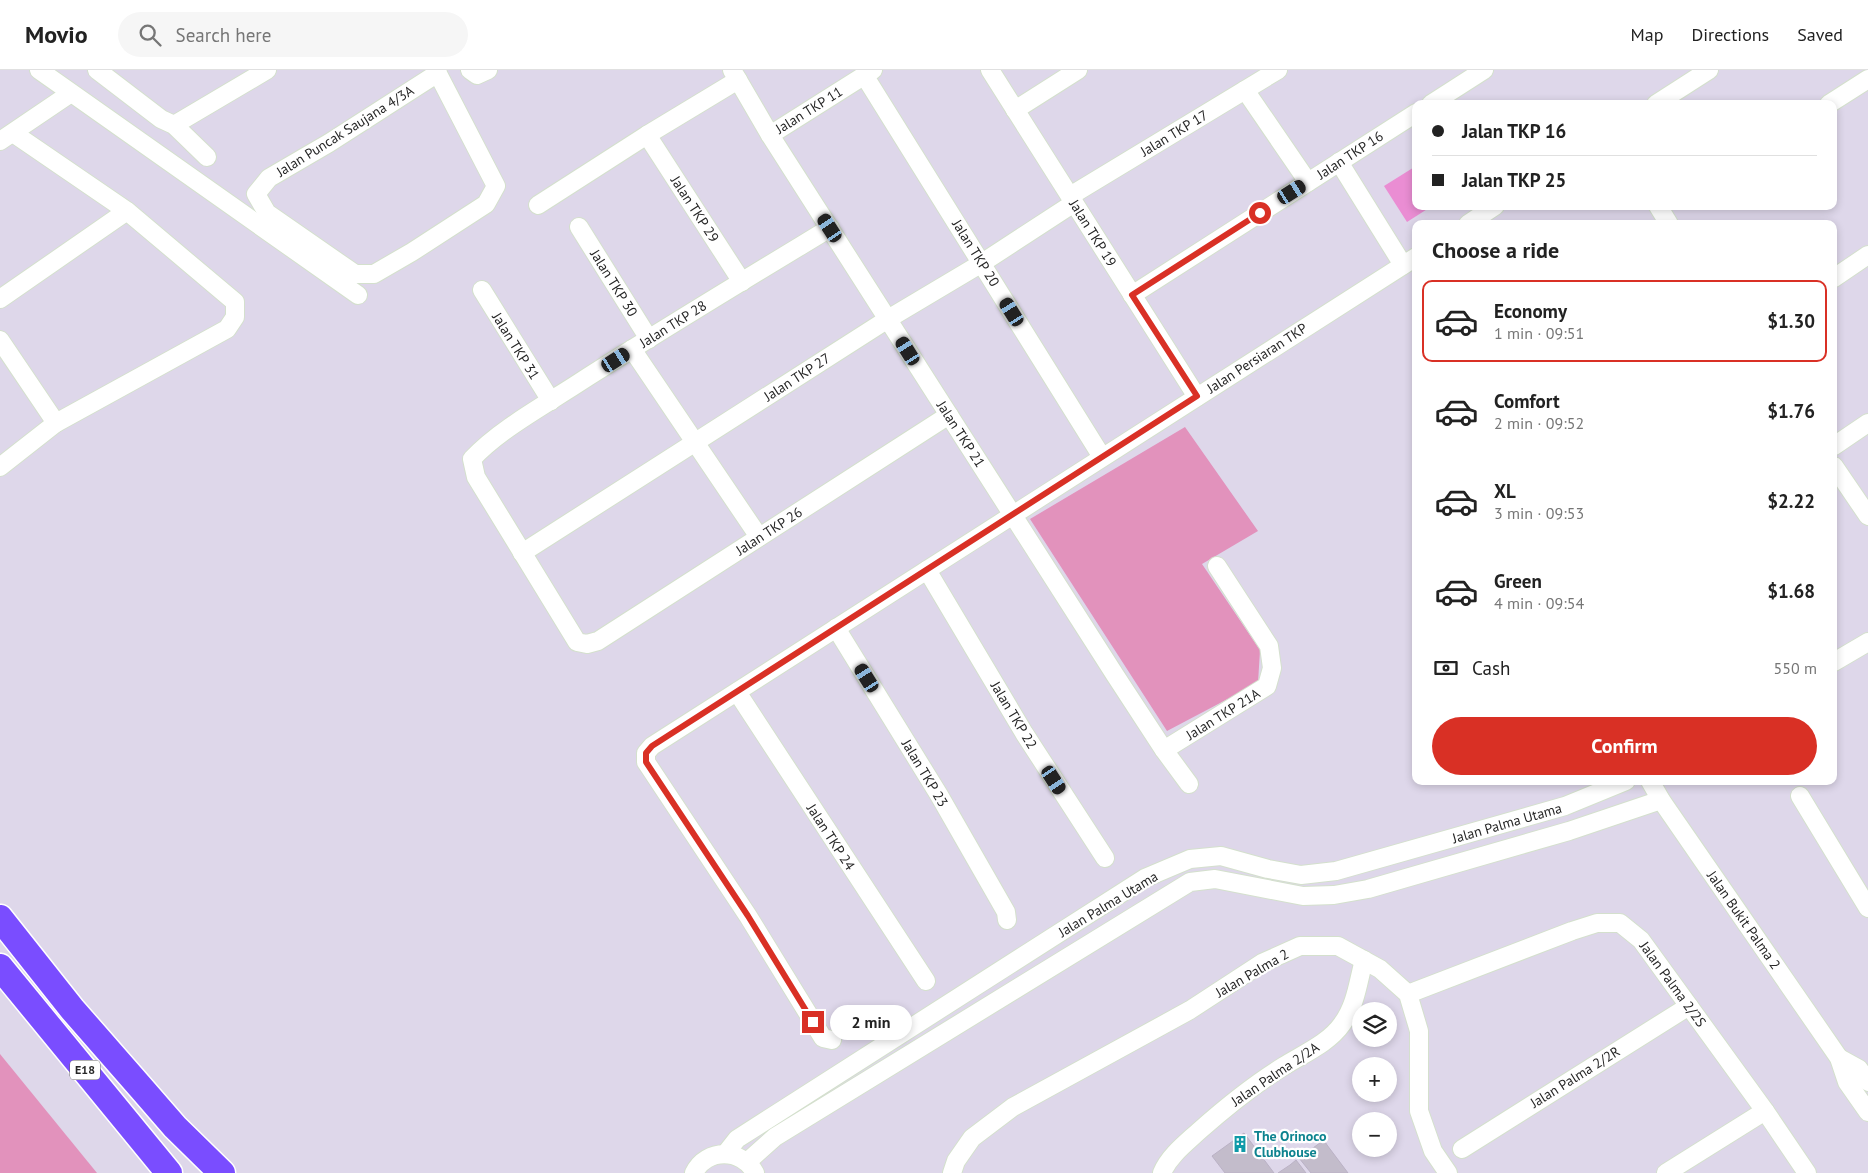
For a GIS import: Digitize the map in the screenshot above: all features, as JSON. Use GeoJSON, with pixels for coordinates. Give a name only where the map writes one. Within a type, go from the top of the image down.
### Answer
{"type":"FeatureCollection","features":[{"type":"Feature","properties":{"kind":"highway","name":"E18"},"geometry":{"type":"LineString","coordinates":[[0,918],[72,1009],[175,1127],[222,1173]]}},
{"type":"Feature","properties":{"kind":"highway","name":"E18"},"geometry":{"type":"LineString","coordinates":[[0,967],[169,1173]]}},
{"type":"Feature","properties":{"kind":"street"},"geometry":{"type":"LineString","coordinates":[[39,70],[358,295]]}},
{"type":"Feature","properties":{"kind":"street"},"geometry":{"type":"LineString","coordinates":[[98,70],[161,119],[174,125],[207,157]]}},
{"type":"Feature","properties":{"kind":"street"},"geometry":{"type":"LineString","coordinates":[[174,125],[267,70]]}},
{"type":"Feature","properties":{"kind":"street","name":"Jalan TKP 19"},"geometry":{"type":"LineString","coordinates":[[990,70],[1197,396]]}},
{"type":"Feature","properties":{"kind":"street"},"geometry":{"type":"LineString","coordinates":[[1015,110],[1078,70]]}},
{"type":"Feature","properties":{"kind":"street","name":"Jalan TKP 17"},"geometry":{"type":"LineString","coordinates":[[1072,200],[1278,70]]}},
{"type":"Feature","properties":{"kind":"street"},"geometry":{"type":"LineString","coordinates":[[1437,100],[1484,70]]}},
{"type":"Feature","properties":{"kind":"street"},"geometry":{"type":"LineString","coordinates":[[1662,100],[1709,70]]}},
{"type":"Feature","properties":{"kind":"street","name":"Jalan Puncak Saujana 4/3A"},"geometry":{"type":"LineString","coordinates":[[437,72],[496,186],[486,204],[374,274],[356,274],[267,213],[256,194],[269,178],[329,143],[437,72]]}},
{"type":"Feature","properties":{"kind":"street","name":"Jalan TKP 11"},"geometry":{"type":"LineString","coordinates":[[770,135],[868,73]]}},
{"type":"Feature","properties":{"kind":"street","name":"Jalan TKP 20"},"geometry":{"type":"LineString","coordinates":[[868,73],[982,263],[1102,457]]}},
{"type":"Feature","properties":{"kind":"street"},"geometry":{"type":"LineString","coordinates":[[538,205],[647,135],[735,75]]}},
{"type":"Feature","properties":{"kind":"street","name":"Jalan TKP 21"},"geometry":{"type":"LineString","coordinates":[[735,75],[770,135],[1012,514],[1164,750],[1189,784]]}},
{"type":"Feature","properties":{"kind":"street"},"geometry":{"type":"LineString","coordinates":[[1835,100],[1868,79]]}},
{"type":"Feature","properties":{"kind":"street"},"geometry":{"type":"LineString","coordinates":[[1245,90],[1308,182]]}},
{"type":"Feature","properties":{"kind":"street"},"geometry":{"type":"LineString","coordinates":[[0,467],[56,423],[226,329],[235,316],[236,302],[127,211],[7,137],[71,93]]}},
{"type":"Feature","properties":{"kind":"street","name":"Jalan TKP 16"},"geometry":{"type":"LineString","coordinates":[[1132,295],[1412,116]]}},
{"type":"Feature","properties":{"kind":"street","name":"Jalan TKP 29"},"geometry":{"type":"LineString","coordinates":[[647,135],[742,282]]}},
{"type":"Feature","properties":{"kind":"street"},"geometry":{"type":"LineString","coordinates":[[1339,162],[1410,261]]}},
{"type":"Feature","properties":{"kind":"street","name":"Jalan TKP 27"},"geometry":{"type":"LineString","coordinates":[[522,553],[888,320],[982,263],[1072,200]]}},
{"type":"Feature","properties":{"kind":"street"},"geometry":{"type":"LineString","coordinates":[[1474,220],[1489,210]]}},
{"type":"Feature","properties":{"kind":"street"},"geometry":{"type":"LineString","coordinates":[[0,298],[127,211]]}},
{"type":"Feature","properties":{"kind":"street","name":"Jalan TKP 30"},"geometry":{"type":"LineString","coordinates":[[579,227],[649,338]]}},
{"type":"Feature","properties":{"kind":"street","name":"Jalan TKP 28"},"geometry":{"type":"LineString","coordinates":[[522,553],[476,477],[472,459],[486,444],[649,338],[830,228]]}},
{"type":"Feature","properties":{"kind":"street"},"geometry":{"type":"LineString","coordinates":[[1837,276],[1868,255]]}},
{"type":"Feature","properties":{"kind":"street","name":"Jalan Persiaran TKP"},"geometry":{"type":"LineString","coordinates":[[832,1040],[822,1038],[748,916],[646,762],[646,753],[652,746],[1012,514],[1410,261]]}},
{"type":"Feature","properties":{"kind":"street","name":"Jalan TKP 31"},"geometry":{"type":"LineString","coordinates":[[482,290],[551,401]]}},
{"type":"Feature","properties":{"kind":"street"},"geometry":{"type":"LineString","coordinates":[[0,340],[56,423]]}},
{"type":"Feature","properties":{"kind":"street"},"geometry":{"type":"LineString","coordinates":[[632,349],[759,537]]}},
{"type":"Feature","properties":{"kind":"street","name":"Jalan TKP 26"},"geometry":{"type":"LineString","coordinates":[[522,553],[578,642],[587,644],[598,641],[949,415]]}},
{"type":"Feature","properties":{"kind":"street"},"geometry":{"type":"LineString","coordinates":[[1837,444],[1868,423]]}},
{"type":"Feature","properties":{"kind":"street"},"geometry":{"type":"LineString","coordinates":[[1837,470],[1868,516]]}},
{"type":"Feature","properties":{"kind":"street","name":"Jalan TKP 21A"},"geometry":{"type":"LineString","coordinates":[[1164,750],[1268,686],[1272,668],[1269,646],[1217,566]]}},
{"type":"Feature","properties":{"kind":"street","name":"Jalan TKP 22"},"geometry":{"type":"LineString","coordinates":[[927,570],[1024,732],[1105,858]]}},
{"type":"Feature","properties":{"kind":"street","name":"Jalan TKP 23"},"geometry":{"type":"LineString","coordinates":[[836,628],[939,794],[1006,912],[1007,920]]}},
{"type":"Feature","properties":{"kind":"street"},"geometry":{"type":"LineString","coordinates":[[1837,660],[1868,642]]}},
{"type":"Feature","properties":{"kind":"street","name":"Jalan TKP 24"},"geometry":{"type":"LineString","coordinates":[[737,692],[926,981]]}},
{"type":"Feature","properties":{"kind":"street","name":"Jalan Palma Utama"},"geometry":{"type":"LineString","coordinates":[[726,1154],[737,1140],[1137,883],[1190,859],[1220,856],[1268,869],[1301,875],[1336,871],[1566,806],[1616,785]]}},
{"type":"Feature","properties":{"kind":"street","name":"Jalan Bukit Palma 2"},"geometry":{"type":"LineString","coordinates":[[1653,785],[1839,1058],[1847,1082],[1868,1112]]}},
{"type":"Feature","properties":{"kind":"street"},"geometry":{"type":"LineString","coordinates":[[1800,796],[1868,908]]}},
{"type":"Feature","properties":{"kind":"street"},"geometry":{"type":"LineString","coordinates":[[694,1173],[696,1167],[704,1159],[715,1155],[737,1156],[751,1167],[775,1137],[1190,882],[1215,879],[1303,896],[1334,895],[1368,889],[1569,831],[1662,800]]}},
{"type":"Feature","properties":{"kind":"street","name":"Jalan Palma 2/2S"},"geometry":{"type":"LineString","coordinates":[[1408,994],[1572,931],[1597,923],[1620,923],[1641,940],[1765,1111],[1807,1173]]}},
{"type":"Feature","properties":{"kind":"street","name":"Jalan Palma 2"},"geometry":{"type":"LineString","coordinates":[[952,1173],[956,1161],[972,1138],[1013,1107],[1190,1010],[1262,963],[1300,946],[1338,946],[1380,969],[1408,994]]}},
{"type":"Feature","properties":{"kind":"street","name":"Jalan Palma 2/2A"},"geometry":{"type":"LineString","coordinates":[[1162,1173],[1165,1165],[1188,1140],[1234,1100],[1256,1083],[1323,1042],[1341,1026],[1353,1007],[1364,960]]}},
{"type":"Feature","properties":{"kind":"street"},"geometry":{"type":"LineString","coordinates":[[1408,994],[1419,1031],[1419,1111],[1433,1151],[1448,1173]]}},
{"type":"Feature","properties":{"kind":"street","name":"Jalan Palma 2/2R"},"geometry":{"type":"LineString","coordinates":[[1462,1149],[1689,1006]]}},
{"type":"Feature","properties":{"kind":"street","name":"Jalan Bukit Palma 2"},"geometry":{"type":"LineString","coordinates":[[1839,1058],[1858,1069],[1868,1082]]}},
{"type":"Feature","properties":{"kind":"street"},"geometry":{"type":"LineString","coordinates":[[1666,1173],[1765,1111]]}},
{"type":"Feature","properties":{"kind":"shaded area"},"geometry":{"type":"Polygon","coordinates":[[[1412,168],[1412,210],[1426,210],[1407,222],[1384,186],[1412,168]]]}},
{"type":"Feature","properties":{"kind":"shaded area"},"geometry":{"type":"Polygon","coordinates":[[[1185,427],[1258,531],[1202,564],[1260,650],[1258,683],[1167,731],[1030,519],[1185,427]]]}},
{"type":"Feature","properties":{"kind":"shaded area"},"geometry":{"type":"Polygon","coordinates":[[[0,1054],[97,1173],[0,1173],[0,1054]]]}},
{"type":"Feature","properties":{"kind":"building","name":"The Orinoco Clubhouse"},"geometry":{"type":"Polygon","coordinates":[[[1244,1133],[1274,1173],[1225,1173],[1212,1156],[1244,1133]]]}},
{"type":"Feature","properties":{"kind":"building","name":"The Orinoco Clubhouse"},"geometry":{"type":"Polygon","coordinates":[[[1324,1140],[1348,1173],[1311,1173],[1299,1158],[1324,1140]]]}},
{"type":"Feature","properties":{"kind":"building","name":"The Orinoco Clubhouse"},"geometry":{"type":"Polygon","coordinates":[[[1296,1160],[1306,1173],[1278,1173],[1290,1165],[1296,1160]]]}},
{"type":"Feature","properties":{"kind":"place","name":"The Orinoco Clubhouse"},"geometry":{"type":"Point","coordinates":[1240,1144]}},
{"type":"Feature","properties":{"kind":"route"},"geometry":{"type":"LineString","coordinates":[[813,1022],[748,916],[646,762],[646,753],[652,746],[1197,396],[1132,295],[1260,213]]}}]}
